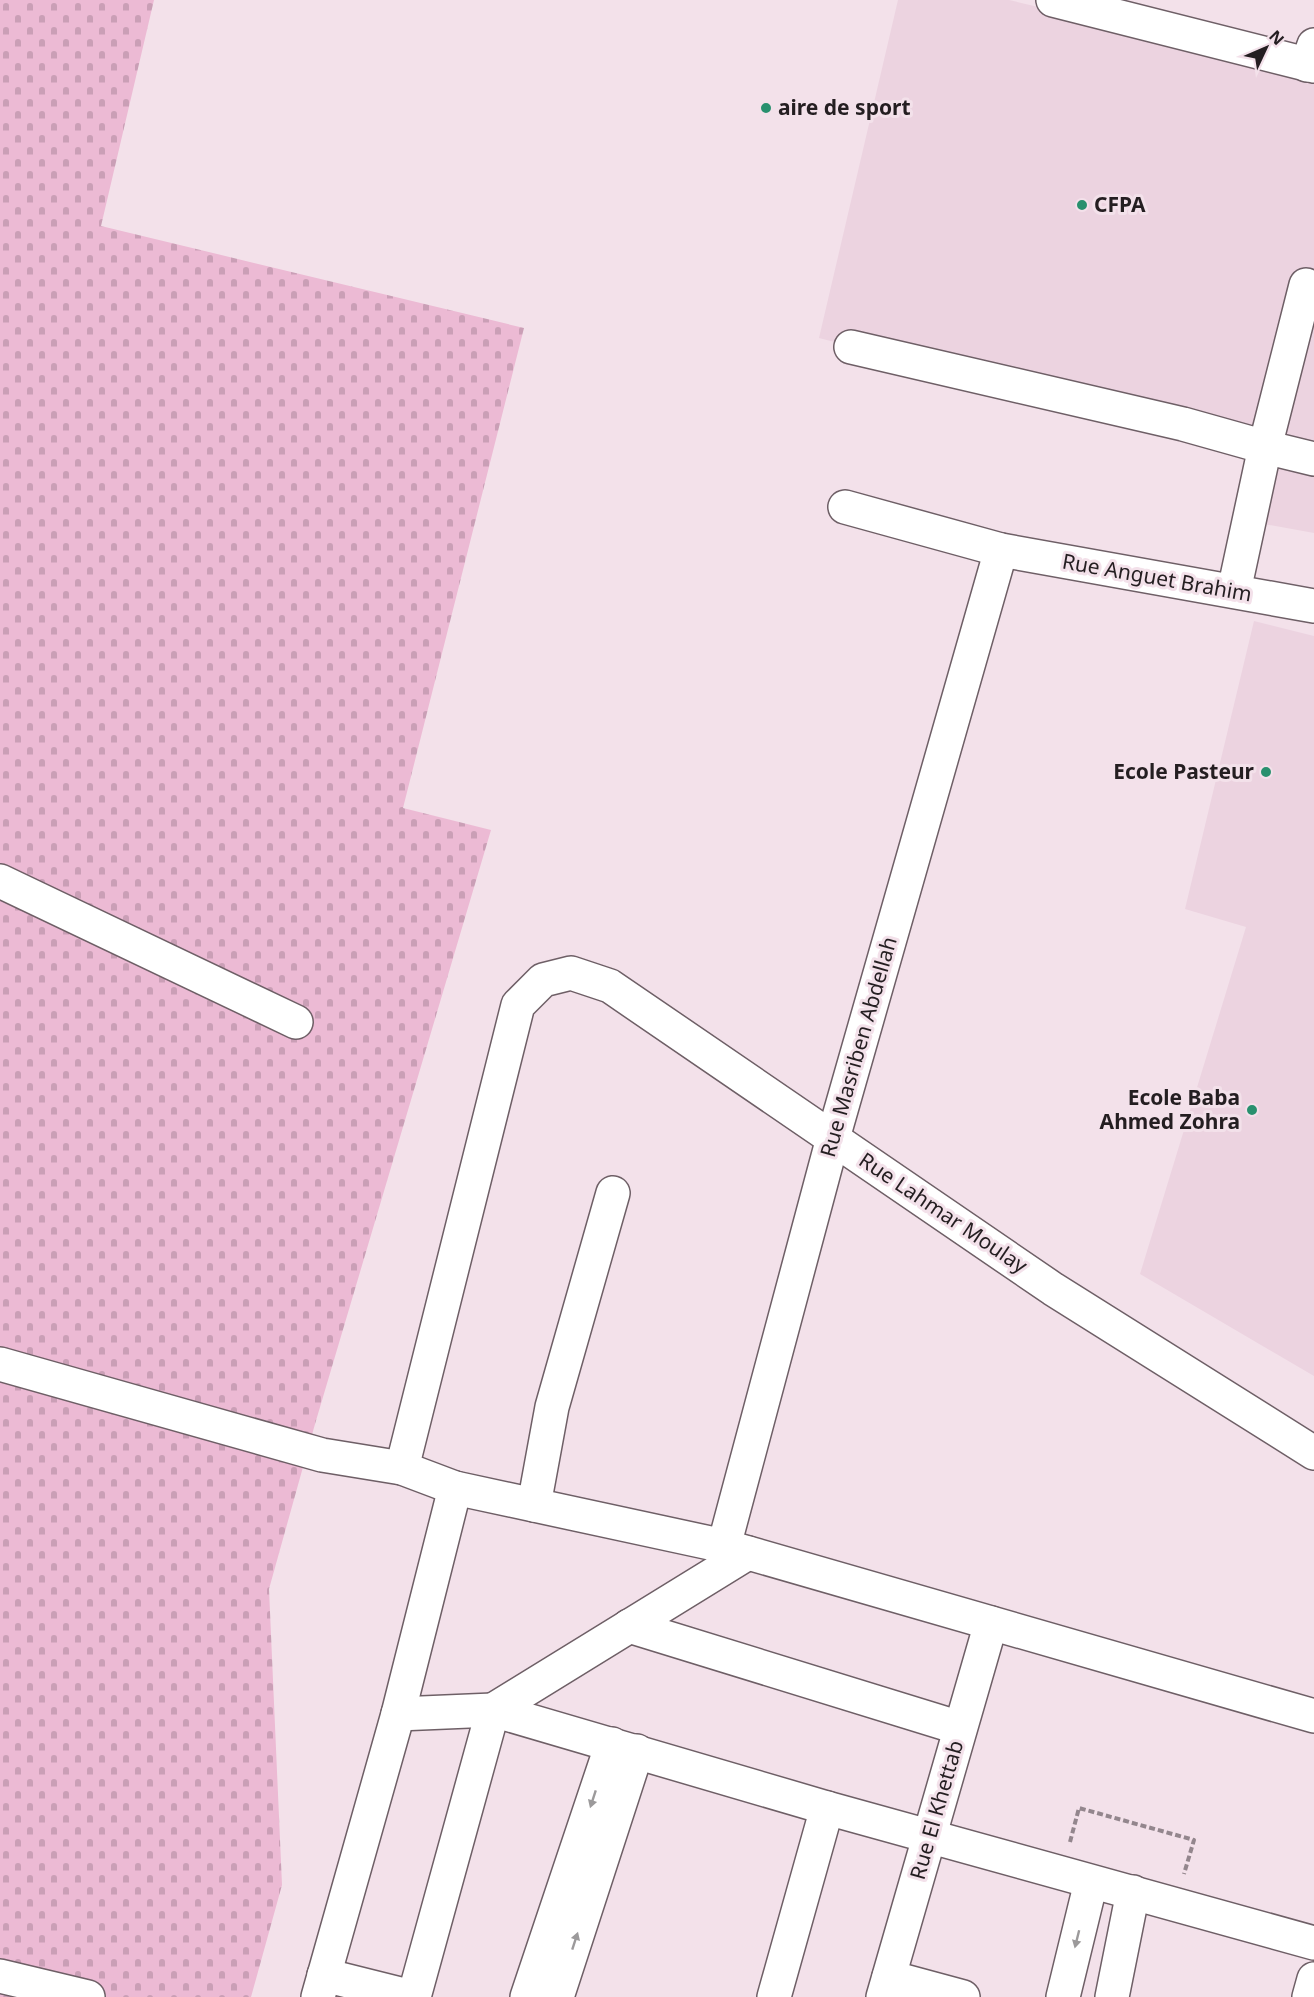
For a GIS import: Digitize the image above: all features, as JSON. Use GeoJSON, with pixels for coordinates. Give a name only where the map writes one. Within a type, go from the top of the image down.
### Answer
{"type":"FeatureCollection","features":[{"type":"Feature","properties":{"kind":"street"},"geometry":{"type":"LineString","coordinates":[[1053,0],[1312,58]]}},
{"type":"Feature","properties":{"kind":"street"},"geometry":{"type":"LineString","coordinates":[[1234,591],[1265,447],[1306,285]]}},
{"type":"Feature","properties":{"kind":"street"},"geometry":{"type":"LineString","coordinates":[[851,347],[1183,424],[1314,459]]}},
{"type":"Feature","properties":{"kind":"street","name":"Rue Anguet Brahim"},"geometry":{"type":"LineString","coordinates":[[844,507],[1001,550],[1314,606]]}},
{"type":"Feature","properties":{"kind":"street","name":"Rue Masriben Abdellah"},"geometry":{"type":"LineString","coordinates":[[736,1550],[833,1138],[1001,550]]}},
{"type":"Feature","properties":{"kind":"street"},"geometry":{"type":"LineString","coordinates":[[0,881],[296,1022]]}},
{"type":"Feature","properties":{"kind":"street","name":"Rue Lahmar Moulay"},"geometry":{"type":"LineString","coordinates":[[402,1468],[518,1005],[543,980],[571,973],[610,986],[1053,1288],[1314,1453]]}},
{"type":"Feature","properties":{"kind":"street"},"geometry":{"type":"LineString","coordinates":[[534,1505],[552,1407],[613,1193]]}},
{"type":"Feature","properties":{"kind":"street"},"geometry":{"type":"LineString","coordinates":[[0,1364],[322,1455],[402,1468],[455,1488],[736,1550],[1314,1716]]}},
{"type":"Feature","properties":{"kind":"street"},"geometry":{"type":"LineString","coordinates":[[455,1488],[398,1714],[321,1986],[413,1997],[493,1710],[629,1626],[736,1550]]}},
{"type":"Feature","properties":{"kind":"street","name":"Rue El Khettab"},"geometry":{"type":"LineString","coordinates":[[886,1987],[991,1623]]}},
{"type":"Feature","properties":{"kind":"street"},"geometry":{"type":"LineString","coordinates":[[629,1626],[960,1728]]}},
{"type":"Feature","properties":{"kind":"street"},"geometry":{"type":"LineString","coordinates":[[398,1714],[493,1710],[827,1808],[1314,1942]]}},
{"type":"Feature","properties":{"kind":"street"},"geometry":{"type":"LineString","coordinates":[[527,1997],[625,1748]]}},
{"type":"Feature","properties":{"kind":"street"},"geometry":{"type":"LineString","coordinates":[[557,1997],[625,1748]]}},
{"type":"Feature","properties":{"kind":"street"},"geometry":{"type":"LineString","coordinates":[[774,1997],[827,1808]]}},
{"type":"Feature","properties":{"kind":"street"},"geometry":{"type":"LineString","coordinates":[[1063,1997],[1076,1877]]}},
{"type":"Feature","properties":{"kind":"street"},"geometry":{"type":"LineString","coordinates":[[1112,1997],[1133,1892]]}},
{"type":"Feature","properties":{"kind":"street"},"geometry":{"type":"LineString","coordinates":[[0,1976],[88,1997]]}},
{"type":"Feature","properties":{"kind":"street"},"geometry":{"type":"LineString","coordinates":[[1309,1997],[1314,1979]]}},
{"type":"Feature","properties":{"kind":"street"},"geometry":{"type":"LineString","coordinates":[[886,1987],[963,1997]]}},
{"type":"Feature","properties":{"kind":"path"},"geometry":{"type":"LineString","coordinates":[[1076,1877],[1079,1808],[1194,1840],[1176,1904]]}},
{"type":"Feature","properties":{"kind":"shaded area","name":"CFPA"},"geometry":{"type":"Polygon","coordinates":[[[898,0],[1009,0],[1314,72],[1314,533],[1242,520],[1264,453],[819,338],[898,0]]]}},
{"type":"Feature","properties":{"kind":"shaded area","name":"Ecole Baba Ahmed Zohra"},"geometry":{"type":"Polygon","coordinates":[[[1254,621],[1314,636],[1314,1376],[1140,1274],[1246,927],[1185,909],[1254,621]]]}},
{"type":"Feature","properties":{"kind":"green space"},"geometry":{"type":"Polygon","coordinates":[[[0,0],[154,0],[101,226],[524,328],[403,808],[491,830],[315,1424],[269,1589],[282,1885],[251,1997],[0,1997],[0,0]]]}},
{"type":"Feature","properties":{"kind":"place","name":"aire de sport"},"geometry":{"type":"Point","coordinates":[766,108]}},
{"type":"Feature","properties":{"kind":"place","name":"CFPA"},"geometry":{"type":"Point","coordinates":[1082,205]}},
{"type":"Feature","properties":{"kind":"place","name":"Ecole Pasteur"},"geometry":{"type":"Point","coordinates":[1266,772]}},
{"type":"Feature","properties":{"kind":"place","name":"Ecole Baba Ahmed Zohra"},"geometry":{"type":"Point","coordinates":[1252,1110]}}]}
